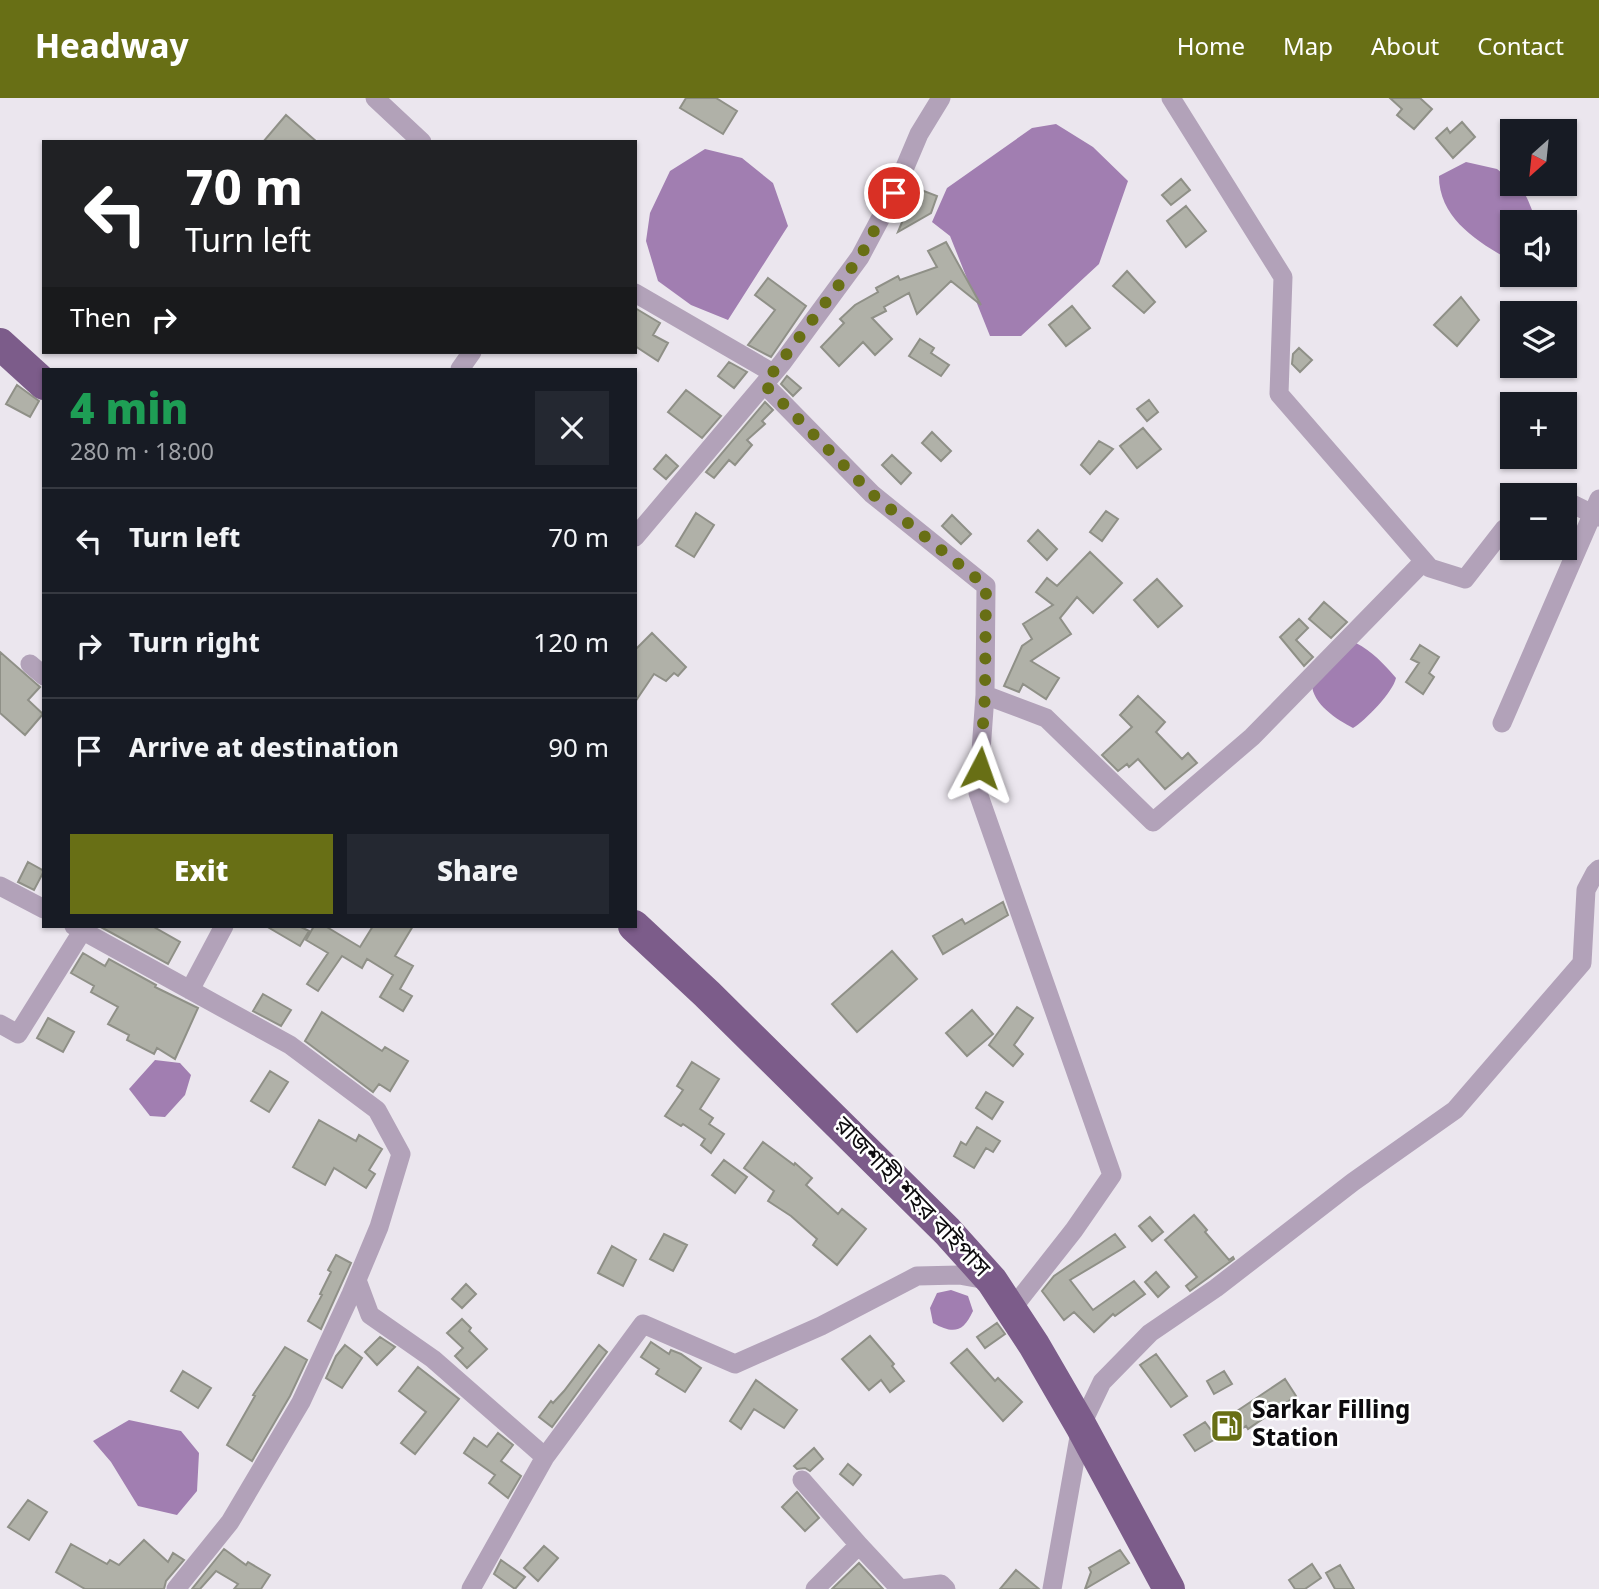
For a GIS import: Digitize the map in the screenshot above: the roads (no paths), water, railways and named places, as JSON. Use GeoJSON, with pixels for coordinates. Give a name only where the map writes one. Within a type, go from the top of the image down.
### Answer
{"type":"FeatureCollection","features":[{"type":"Feature","properties":{"kind":"highway"},"geometry":{"type":"LineString","coordinates":[[0,344],[42,382]]}},
{"type":"Feature","properties":{"kind":"highway","name":"রাজশাহী শহর বাইপাস"},"geometry":{"type":"LineString","coordinates":[[636,928],[707,994],[947,1231],[992,1281],[1081,1426],[1170,1589]]}},
{"type":"Feature","properties":{"kind":"street"},"geometry":{"type":"LineString","coordinates":[[375,98],[420,140]]}},
{"type":"Feature","properties":{"kind":"street"},"geometry":{"type":"LineString","coordinates":[[637,535],[769,379],[860,257],[894,193],[919,134],[941,98]]}},
{"type":"Feature","properties":{"kind":"street"},"geometry":{"type":"LineString","coordinates":[[1171,98],[1283,277],[1279,394],[1430,568],[1465,579],[1500,534]]}},
{"type":"Feature","properties":{"kind":"street"},"geometry":{"type":"LineString","coordinates":[[637,294],[769,379],[872,494],[986,586],[985,695],[978,793],[1112,1175],[1074,1230],[1012,1310]]}},
{"type":"Feature","properties":{"kind":"street"},"geometry":{"type":"LineString","coordinates":[[1502,723],[1597,510],[1577,504]]}},
{"type":"Feature","properties":{"kind":"street"},"geometry":{"type":"LineString","coordinates":[[985,695],[1046,718],[1153,822],[1252,737],[1424,561]]}},
{"type":"Feature","properties":{"kind":"street"},"geometry":{"type":"LineString","coordinates":[[1052,1589],[1081,1426],[1102,1382],[1150,1333],[1216,1288],[1353,1182],[1455,1110],[1582,963],[1586,890],[1599,869]]}},
{"type":"Feature","properties":{"kind":"street"},"geometry":{"type":"LineString","coordinates":[[0,886],[42,908]]}},
{"type":"Feature","properties":{"kind":"street"},"geometry":{"type":"LineString","coordinates":[[0,1024],[18,1034],[78,928],[290,1045],[377,1110],[401,1154],[379,1227],[301,1402],[230,1521],[176,1589]]}},
{"type":"Feature","properties":{"kind":"street"},"geometry":{"type":"LineString","coordinates":[[190,990],[223,928]]}},
{"type":"Feature","properties":{"kind":"street"},"geometry":{"type":"LineString","coordinates":[[471,1589],[545,1457],[643,1324],[735,1364],[821,1326],[917,1276],[959,1275],[992,1281]]}},
{"type":"Feature","properties":{"kind":"street"},"geometry":{"type":"LineString","coordinates":[[357,1280],[370,1315],[433,1359],[545,1457]]}},
{"type":"Feature","properties":{"kind":"street"},"geometry":{"type":"LineString","coordinates":[[802,1480],[900,1589],[941,1584],[946,1589]]}},
{"type":"Feature","properties":{"kind":"street"},"geometry":{"type":"LineString","coordinates":[[815,1589],[859,1545]]}},
{"type":"Feature","properties":{"kind":"place","name":"Sarkar Filling Station"},"geometry":{"type":"Point","coordinates":[1227,1426]}}]}
